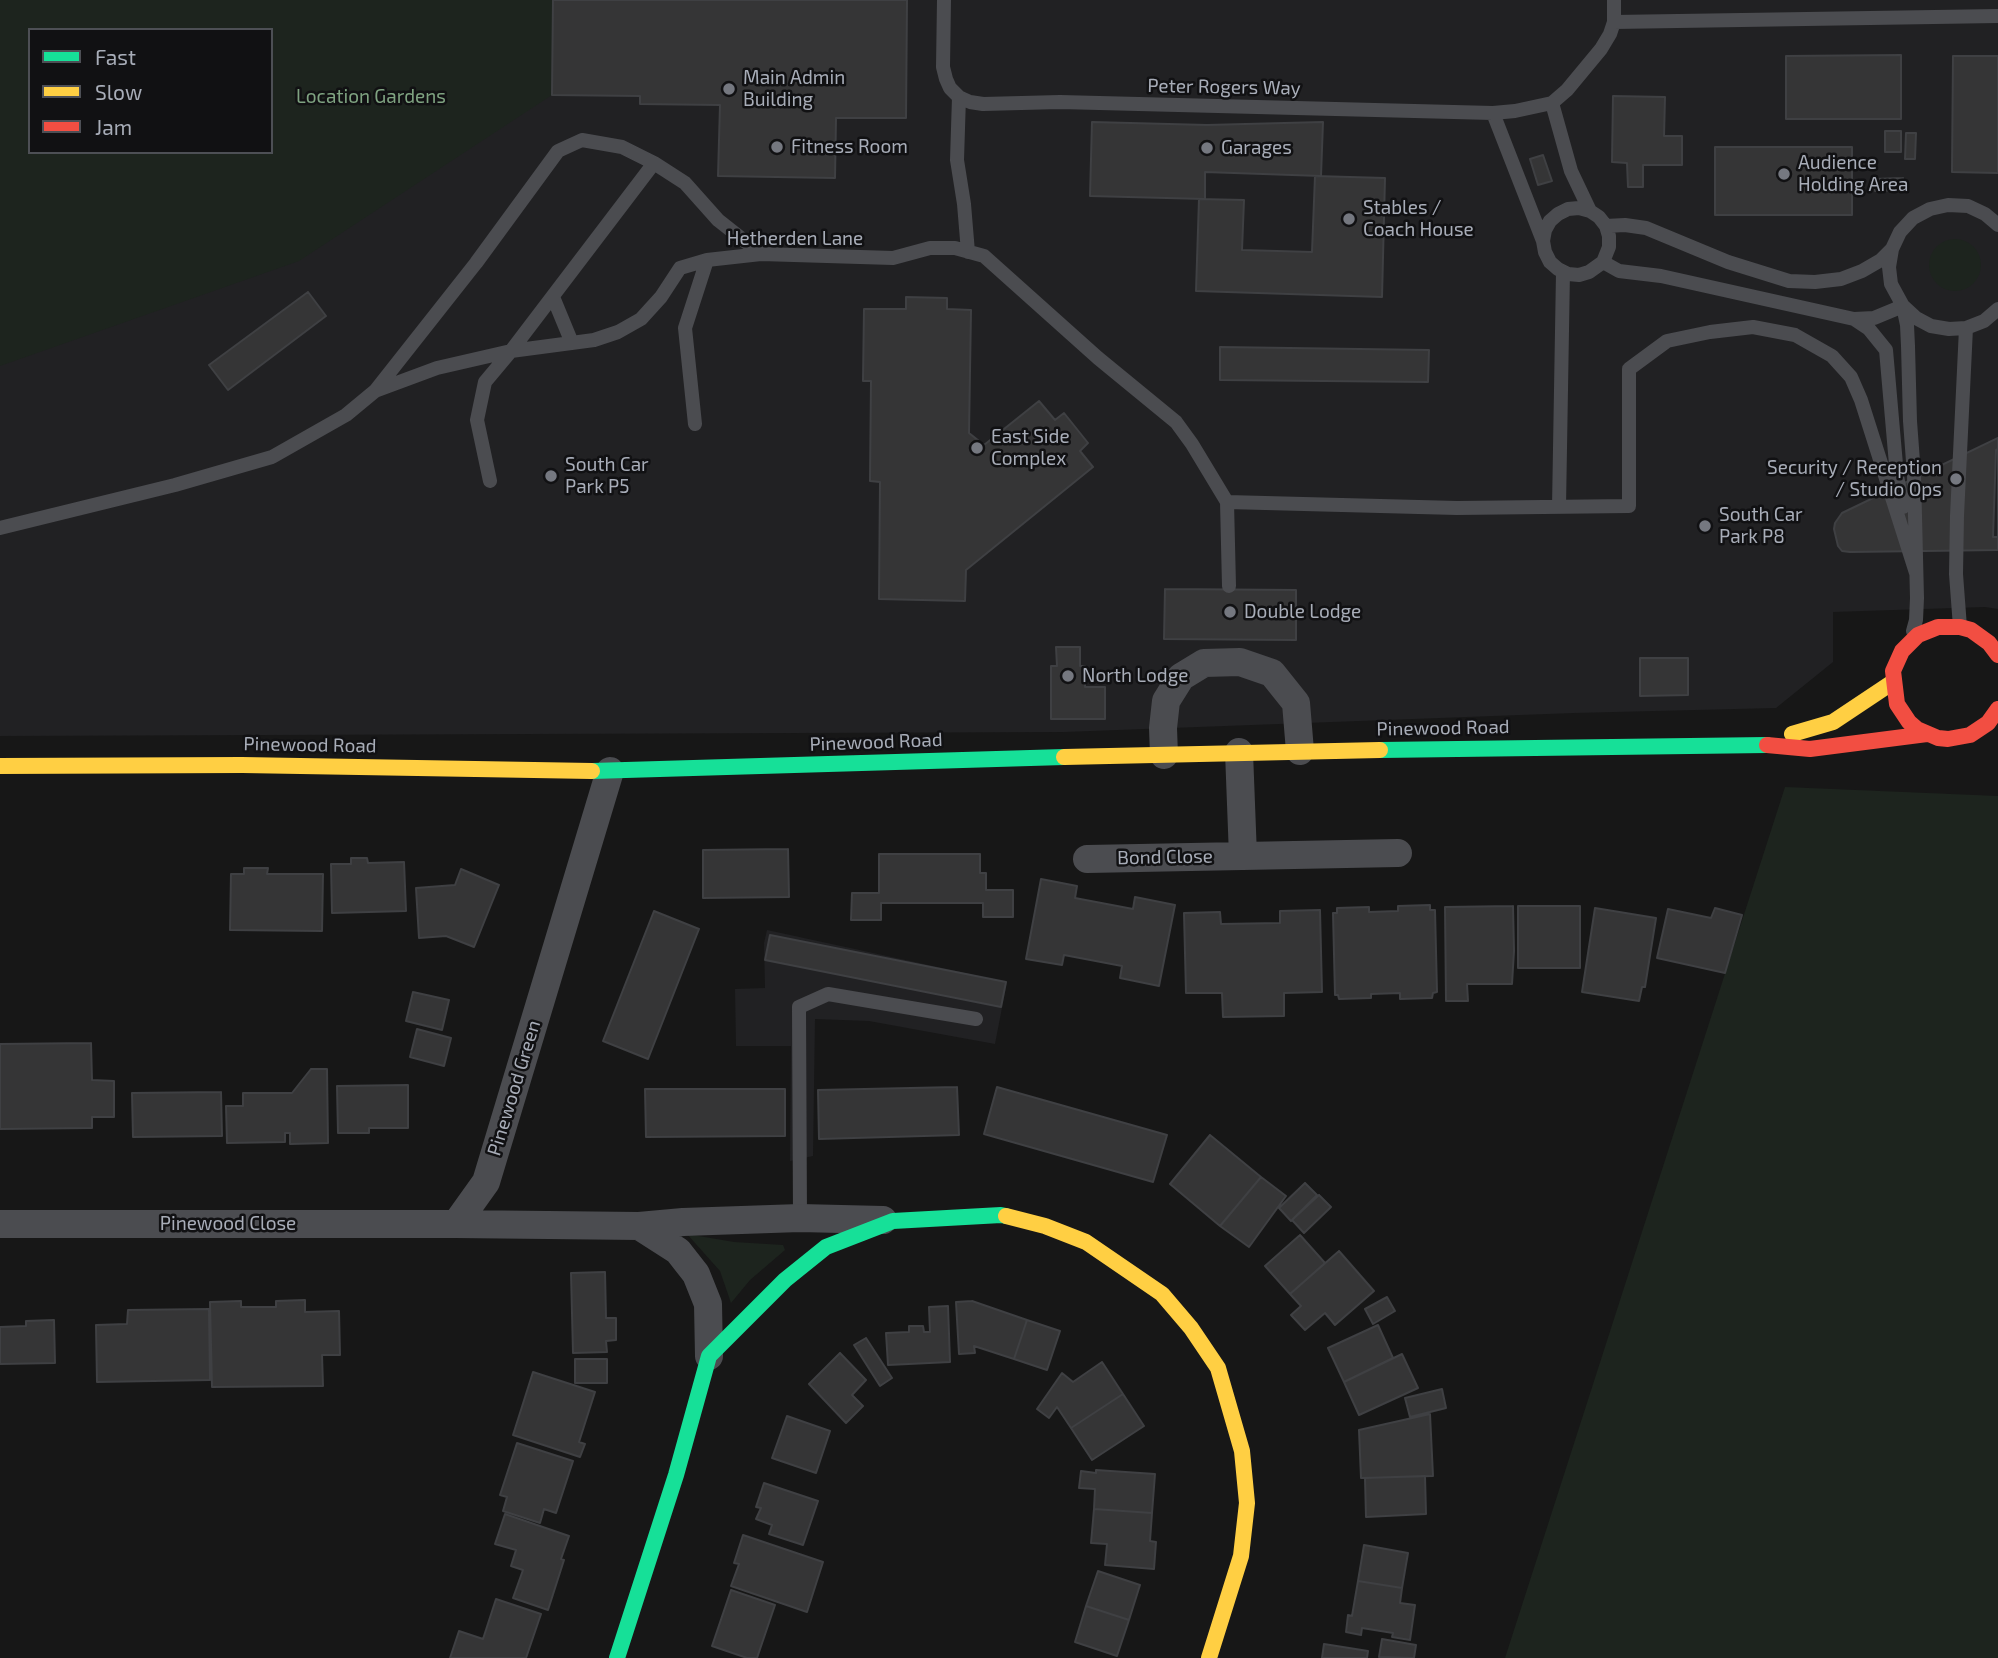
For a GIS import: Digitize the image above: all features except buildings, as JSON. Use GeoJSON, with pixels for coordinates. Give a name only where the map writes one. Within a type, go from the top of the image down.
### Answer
{"type":"FeatureCollection","features":[{"type":"Feature","properties":{"kind":"street"},"geometry":{"type":"LineString","coordinates":[[1927,734],[1909,722],[1896,704],[1893,671],[1909,642],[1928,630],[1949,626],[1971,630],[1995,649]]}},
{"type":"Feature","properties":{"kind":"street"},"geometry":{"type":"LineString","coordinates":[[1164,755],[1166,701],[1181,677],[1203,663],[1240,662],[1272,673],[1296,703],[1300,751]]}},
{"type":"Feature","properties":{"kind":"street","name":"Pinewood Road"},"geometry":{"type":"LineString","coordinates":[[1753,744],[1833,722],[1893,682]]}},
{"type":"Feature","properties":{"kind":"street","name":"Pinewood Road"},"geometry":{"type":"LineString","coordinates":[[0,766],[242,765],[610,771],[1239,752],[1753,744],[1810,749],[1927,734],[1948,739],[1959,738],[1980,730],[1995,718]]}},
{"type":"Feature","properties":{"kind":"street"},"geometry":{"type":"LineString","coordinates":[[1239,752],[1242,856]]}},
{"type":"Feature","properties":{"kind":"street","name":"Pinewood Green"},"geometry":{"type":"LineString","coordinates":[[456,1224],[486,1182],[610,771]]}},
{"type":"Feature","properties":{"kind":"street","name":"Bond Close"},"geometry":{"type":"LineString","coordinates":[[1087,859],[1398,853]]}},
{"type":"Feature","properties":{"kind":"street"},"geometry":{"type":"LineString","coordinates":[[456,1224],[639,1226],[800,1218],[893,1221],[1001,1215],[1045,1226],[1086,1242],[1162,1294],[1191,1328],[1218,1368],[1242,1451],[1247,1503],[1241,1556],[1209,1658]]}},
{"type":"Feature","properties":{"kind":"street"},"geometry":{"type":"LineString","coordinates":[[709,1356],[785,1280],[826,1247],[893,1221]]}},
{"type":"Feature","properties":{"kind":"street","name":"Pinewood Close"},"geometry":{"type":"LineString","coordinates":[[0,1224],[456,1224]]}},
{"type":"Feature","properties":{"kind":"street"},"geometry":{"type":"LineString","coordinates":[[617,1658],[676,1475],[709,1356],[708,1304],[696,1274],[678,1251],[639,1226]]}},
{"type":"Feature","properties":{"kind":"lane"},"geometry":{"type":"LineString","coordinates":[[944,0],[943,66],[950,89],[959,97],[957,160],[968,252]]}},
{"type":"Feature","properties":{"kind":"lane"},"geometry":{"type":"LineString","coordinates":[[1590,211],[1545,105],[1567,90],[1601,49],[1614,22],[1614,0]]}},
{"type":"Feature","properties":{"kind":"lane"},"geometry":{"type":"LineString","coordinates":[[1614,22],[1998,16]]}},
{"type":"Feature","properties":{"kind":"lane","name":"Peter Rogers Way"},"geometry":{"type":"LineString","coordinates":[[959,97],[983,104],[1060,102],[1493,113],[1545,105]]}},
{"type":"Feature","properties":{"kind":"lane"},"geometry":{"type":"LineString","coordinates":[[1493,113],[1550,262],[1563,272],[1579,275],[1589,272],[1603,262],[1609,247],[1606,226],[1590,211],[1579,208],[1568,209],[1550,221],[1543,241]]}},
{"type":"Feature","properties":{"kind":"lane"},"geometry":{"type":"LineString","coordinates":[[0,528],[175,485],[272,457],[346,415],[375,391],[468,273],[558,151],[582,140],[622,147],[654,163],[685,183],[718,220],[761,254]]}},
{"type":"Feature","properties":{"kind":"lane"},"geometry":{"type":"LineString","coordinates":[[490,481],[477,421],[485,382],[654,163]]}},
{"type":"Feature","properties":{"kind":"lane"},"geometry":{"type":"LineString","coordinates":[[1909,642],[1916,620],[1914,475],[1907,325],[1903,306],[1892,284],[1889,267],[1892,250],[1906,225],[1930,209],[1948,205],[1968,206],[1985,214],[1998,225]]}},
{"type":"Feature","properties":{"kind":"lane"},"geometry":{"type":"LineString","coordinates":[[1606,226],[1646,228],[1728,262],[1789,281],[1841,279],[1862,271],[1892,250]]}},
{"type":"Feature","properties":{"kind":"lane","name":"Hetherden Lane"},"geometry":{"type":"LineString","coordinates":[[375,391],[437,368],[511,351],[594,340],[618,332],[641,319],[661,297],[680,268],[707,260],[761,254],[893,258],[930,248],[955,248],[984,256],[1098,358],[1176,422],[1227,502]]}},
{"type":"Feature","properties":{"kind":"lane"},"geometry":{"type":"LineString","coordinates":[[695,424],[685,328],[707,260]]}},
{"type":"Feature","properties":{"kind":"lane"},"geometry":{"type":"LineString","coordinates":[[1603,262],[1619,271],[1661,276],[1853,319],[1874,318],[1903,306]]}},
{"type":"Feature","properties":{"kind":"lane"},"geometry":{"type":"LineString","coordinates":[[1559,507],[1563,272]]}},
{"type":"Feature","properties":{"kind":"lane"},"geometry":{"type":"LineString","coordinates":[[552,297],[572,342]]}},
{"type":"Feature","properties":{"kind":"lane"},"geometry":{"type":"LineString","coordinates":[[1903,306],[1916,318],[1931,326],[1949,329],[1966,328],[1984,321],[1998,309]]}},
{"type":"Feature","properties":{"kind":"lane"},"geometry":{"type":"LineString","coordinates":[[1853,319],[1868,329],[1886,350],[1897,476],[1916,573]]}},
{"type":"Feature","properties":{"kind":"lane"},"geometry":{"type":"LineString","coordinates":[[1229,586],[1227,502],[1457,508],[1629,506],[1629,369],[1667,341],[1710,331],[1753,327],[1795,335],[1832,356],[1851,377],[1861,400],[1916,573]]}},
{"type":"Feature","properties":{"kind":"lane"},"geometry":{"type":"LineString","coordinates":[[1960,627],[1956,573],[1957,516],[1966,328]]}},
{"type":"Feature","properties":{"kind":"lane"},"geometry":{"type":"LineString","coordinates":[[800,1218],[799,1007],[828,993],[976,1019]]}},
{"type":"Feature","properties":{"kind":"shaded area"},"geometry":{"type":"Polygon","coordinates":[[[0,0],[1998,0],[1998,609],[1985,607],[1833,612],[1833,662],[1776,708],[1064,732],[0,736],[0,0]]]}},
{"type":"Feature","properties":{"kind":"shaded area"},"geometry":{"type":"Polygon","coordinates":[[[767,930],[1007,982],[995,1044],[869,1021],[815,1019],[813,1156],[790,1161],[791,1046],[736,1046],[735,989],[765,988],[764,943],[767,930]]]}},
{"type":"Feature","properties":{"kind":"green space","name":"Location Gardens"},"geometry":{"type":"Polygon","coordinates":[[[0,0],[553,0],[552,95],[299,261],[0,366],[0,0]]]}},
{"type":"Feature","properties":{"kind":"green space"},"geometry":{"type":"Polygon","coordinates":[[[1955,239],[1965,241],[1973,247],[1979,255],[1979,275],[1973,283],[1965,289],[1955,291],[1945,289],[1937,283],[1931,275],[1929,265],[1931,255],[1937,247],[1945,241],[1955,239]]]}},
{"type":"Feature","properties":{"kind":"green space"},"geometry":{"type":"Polygon","coordinates":[[[1785,787],[1998,796],[1998,1658],[1505,1658],[1785,787]]]}},
{"type":"Feature","properties":{"kind":"green space"},"geometry":{"type":"Polygon","coordinates":[[[687,1234],[734,1242],[783,1245],[785,1250],[750,1280],[731,1303],[720,1271],[687,1234]]]}},
{"type":"Feature","properties":{"kind":"traffic: fast"},"geometry":{"type":"LineString","coordinates":[[1380,750],[1767,745]]}},
{"type":"Feature","properties":{"kind":"traffic: fast"},"geometry":{"type":"LineString","coordinates":[[592,771],[1064,757]]}},
{"type":"Feature","properties":{"kind":"traffic: fast"},"geometry":{"type":"LineString","coordinates":[[617,1658],[676,1475],[709,1356],[785,1280],[826,1247],[893,1221],[1006,1216]]}},
{"type":"Feature","properties":{"kind":"traffic: slow"},"geometry":{"type":"LineString","coordinates":[[1792,734],[1833,722],[1893,682]]}},
{"type":"Feature","properties":{"kind":"traffic: slow"},"geometry":{"type":"LineString","coordinates":[[1064,757],[1380,750]]}},
{"type":"Feature","properties":{"kind":"traffic: slow"},"geometry":{"type":"LineString","coordinates":[[0,766],[242,765],[592,771]]}},
{"type":"Feature","properties":{"kind":"traffic: slow"},"geometry":{"type":"LineString","coordinates":[[1006,1216],[1045,1226],[1086,1242],[1162,1294],[1191,1328],[1218,1368],[1242,1451],[1247,1503],[1241,1556],[1209,1658]]}},
{"type":"Feature","properties":{"kind":"traffic: jam"},"geometry":{"type":"LineString","coordinates":[[1998,655],[1989,643],[1971,630],[1938,627],[1918,635],[1902,651],[1893,671],[1897,704],[1909,722],[1917,729],[1938,738],[1970,735],[1988,723],[1998,709]]}},
{"type":"Feature","properties":{"kind":"traffic: jam"},"geometry":{"type":"LineString","coordinates":[[1767,745],[1810,749],[1927,734]]}},
{"type":"Feature","properties":{"kind":"place","name":"Main Admin Building"},"geometry":{"type":"Point","coordinates":[729,89]}},
{"type":"Feature","properties":{"kind":"place","name":"Fitness Room"},"geometry":{"type":"Point","coordinates":[777,147]}},
{"type":"Feature","properties":{"kind":"place","name":"Garages"},"geometry":{"type":"Point","coordinates":[1207,148]}},
{"type":"Feature","properties":{"kind":"place","name":"Audience Holding Area"},"geometry":{"type":"Point","coordinates":[1784,174]}},
{"type":"Feature","properties":{"kind":"place","name":"Stables / Coach House"},"geometry":{"type":"Point","coordinates":[1349,219]}},
{"type":"Feature","properties":{"kind":"place","name":"East Side Complex"},"geometry":{"type":"Point","coordinates":[977,448]}},
{"type":"Feature","properties":{"kind":"place","name":"South Car Park P5"},"geometry":{"type":"Point","coordinates":[551,476]}},
{"type":"Feature","properties":{"kind":"place","name":"Security / Reception / Studio Ops"},"geometry":{"type":"Point","coordinates":[1956,479]}},
{"type":"Feature","properties":{"kind":"place","name":"South Car Park P8"},"geometry":{"type":"Point","coordinates":[1705,526]}},
{"type":"Feature","properties":{"kind":"place","name":"Double Lodge"},"geometry":{"type":"Point","coordinates":[1230,612]}},
{"type":"Feature","properties":{"kind":"place","name":"North Lodge"},"geometry":{"type":"Point","coordinates":[1068,676]}}]}
